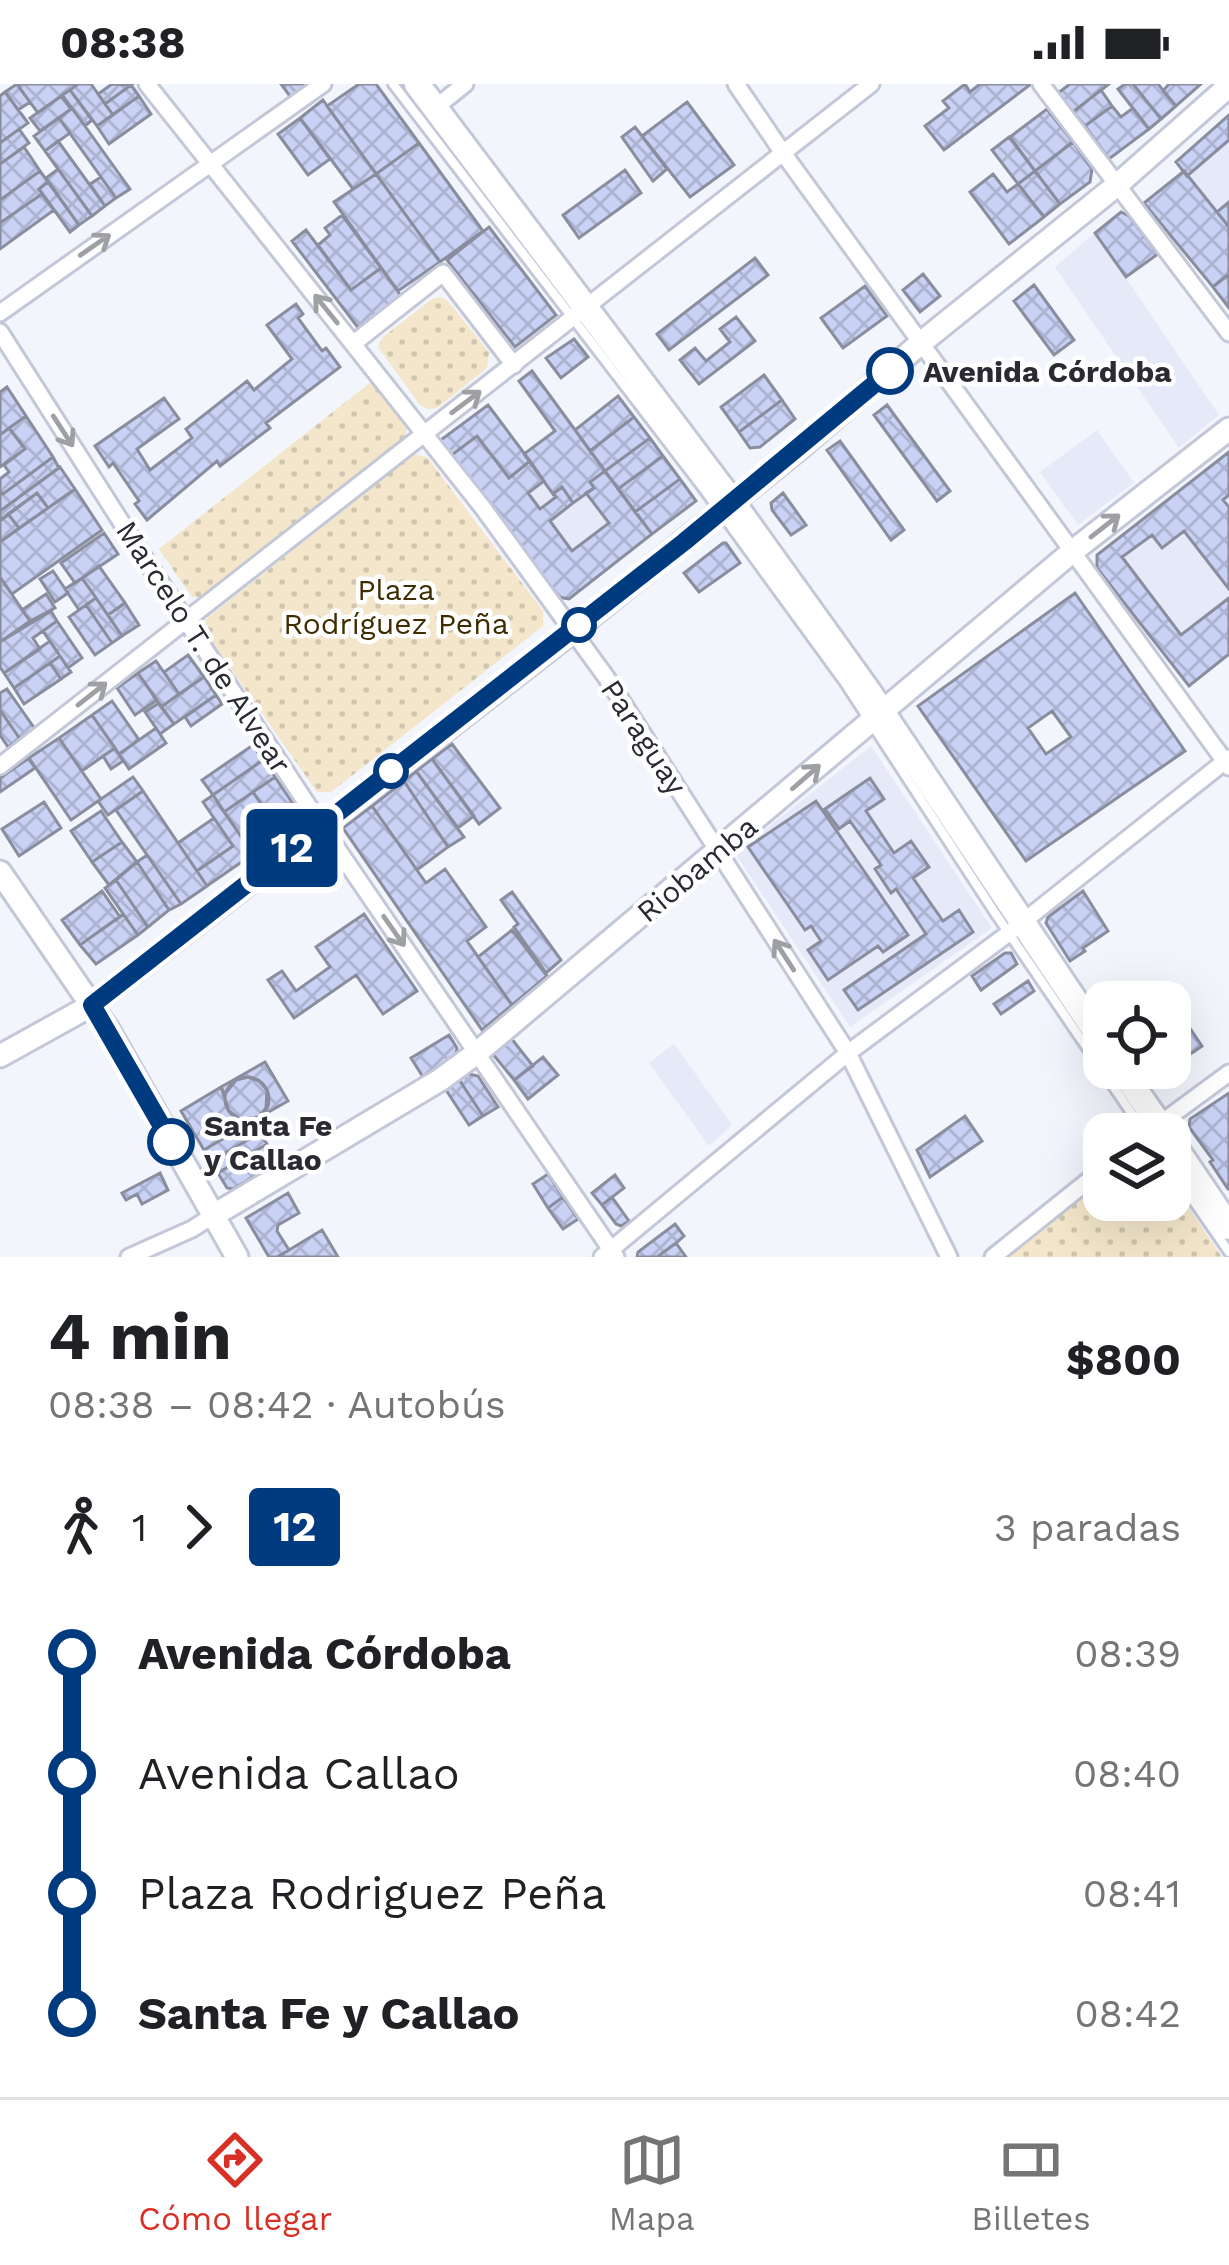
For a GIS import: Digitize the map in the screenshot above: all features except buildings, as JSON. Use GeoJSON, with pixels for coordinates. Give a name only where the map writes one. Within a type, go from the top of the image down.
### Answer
{"type":"FeatureCollection","features":[{"type":"Feature","properties":{"kind":"main road"},"geometry":{"type":"LineString","coordinates":[[417,84],[876,716],[1015,928],[1083,1017]]}},
{"type":"Feature","properties":{"kind":"main road"},"geometry":{"type":"LineString","coordinates":[[0,1056],[92,1005],[574,630],[1117,185],[1229,86]]}},
{"type":"Feature","properties":{"kind":"main road","name":"Riobamba"},"geometry":{"type":"LineString","coordinates":[[214,1215],[440,1080],[478,1052],[1073,551],[1229,429]]}},
{"type":"Feature","properties":{"kind":"main road"},"geometry":{"type":"LineString","coordinates":[[0,872],[92,1005],[237,1257]]}},
{"type":"Feature","properties":{"kind":"main road"},"geometry":{"type":"LineString","coordinates":[[1191,1175],[1229,1227]]}},
{"type":"Feature","properties":{"kind":"street","name":"Paraguay"},"geometry":{"type":"LineString","coordinates":[[148,84],[574,630],[848,1053],[950,1257]]}},
{"type":"Feature","properties":{"kind":"street"},"geometry":{"type":"LineString","coordinates":[[0,313],[323,84]]}},
{"type":"Feature","properties":{"kind":"street"},"geometry":{"type":"LineString","coordinates":[[435,108],[466,84]]}},
{"type":"Feature","properties":{"kind":"street"},"geometry":{"type":"LineString","coordinates":[[0,766],[871,84]]}},
{"type":"Feature","properties":{"kind":"street"},"geometry":{"type":"LineString","coordinates":[[1041,84],[1229,333]]}},
{"type":"Feature","properties":{"kind":"street"},"geometry":{"type":"LineString","coordinates":[[610,1255],[848,1053],[1228,762],[783,153],[740,85]]}},
{"type":"Feature","properties":{"kind":"street"},"geometry":{"type":"LineString","coordinates":[[354,343],[442,273],[514,365]]}},
{"type":"Feature","properties":{"kind":"street","name":"Marcelo T. de Alvear"},"geometry":{"type":"LineString","coordinates":[[0,332],[186,622],[610,1255]]}},
{"type":"Feature","properties":{"kind":"street"},"geometry":{"type":"LineString","coordinates":[[1183,1113],[1229,1073]]}},
{"type":"Feature","properties":{"kind":"street"},"geometry":{"type":"LineString","coordinates":[[993,1257],[1083,1185]]}},
{"type":"Feature","properties":{"kind":"street","name":"Riobamba"},"geometry":{"type":"LineString","coordinates":[[128,1257],[214,1215]]}},
{"type":"Feature","properties":{"kind":"lane"},"geometry":{"type":"LineString","coordinates":[[392,84],[581,314]]}},
{"type":"Feature","properties":{"kind":"lane"},"geometry":{"type":"LineString","coordinates":[[1015,928],[1146,1113]]}},
{"type":"Feature","properties":{"kind":"lane"},"geometry":{"type":"LineString","coordinates":[[1191,1197],[1229,1252]]}},
{"type":"Feature","properties":{"kind":"shaded area"},"geometry":{"type":"Polygon","coordinates":[[[1229,115],[1229,227],[1176,162],[1229,115]]]}},
{"type":"Feature","properties":{"kind":"shaded area"},"geometry":{"type":"Polygon","coordinates":[[[1095,233],[1219,415],[1179,448],[1055,267],[1095,233]]]}},
{"type":"Feature","properties":{"kind":"shaded area"},"geometry":{"type":"Polygon","coordinates":[[[1097,430],[1134,483],[1078,525],[1040,472],[1097,430]]]}},
{"type":"Feature","properties":{"kind":"shaded area"},"geometry":{"type":"Polygon","coordinates":[[[1229,452],[1229,656],[1189,686],[1097,568],[1097,555],[1229,452]]]}},
{"type":"Feature","properties":{"kind":"shaded area"},"geometry":{"type":"Polygon","coordinates":[[[605,471],[652,534],[569,599],[508,477],[605,471]]]}},
{"type":"Feature","properties":{"kind":"shaded area"},"geometry":{"type":"Polygon","coordinates":[[[871,746],[992,928],[850,1027],[735,853],[871,746]]]}},
{"type":"Feature","properties":{"kind":"shaded area"},"geometry":{"type":"Polygon","coordinates":[[[674,1044],[732,1125],[709,1146],[649,1063],[674,1044]]]}},
{"type":"Feature","properties":{"kind":"green space"},"geometry":{"type":"Polygon","coordinates":[[[440,297],[489,352],[487,368],[437,408],[428,409],[420,405],[378,347],[383,337],[440,297]]]}},
{"type":"Feature","properties":{"kind":"green space"},"geometry":{"type":"Polygon","coordinates":[[[371,382],[407,427],[405,438],[203,597],[192,597],[159,549],[371,382]]]}},
{"type":"Feature","properties":{"kind":"green space","name":"Plaza Rodríguez Peña"},"geometry":{"type":"Polygon","coordinates":[[[414,454],[427,457],[543,611],[543,626],[331,792],[317,792],[203,629],[206,619],[414,454]]]}},
{"type":"Feature","properties":{"kind":"green space"},"geometry":{"type":"Polygon","coordinates":[[[1083,1194],[1083,1221],[1191,1221],[1191,1211],[1222,1257],[1003,1257],[1083,1194]]]}},
{"type":"Feature","properties":{"kind":"bus line","name":"12"},"geometry":{"type":"LineString","coordinates":[[171,1142],[92,1005],[684,542],[890,371]]}},
{"type":"Feature","properties":{"kind":"place","name":"Avenida Córdoba"},"geometry":{"type":"Point","coordinates":[890,371]}},
{"type":"Feature","properties":{"kind":"place","name":"Santa Fe y Callao"},"geometry":{"type":"Point","coordinates":[171,1142]}}]}
